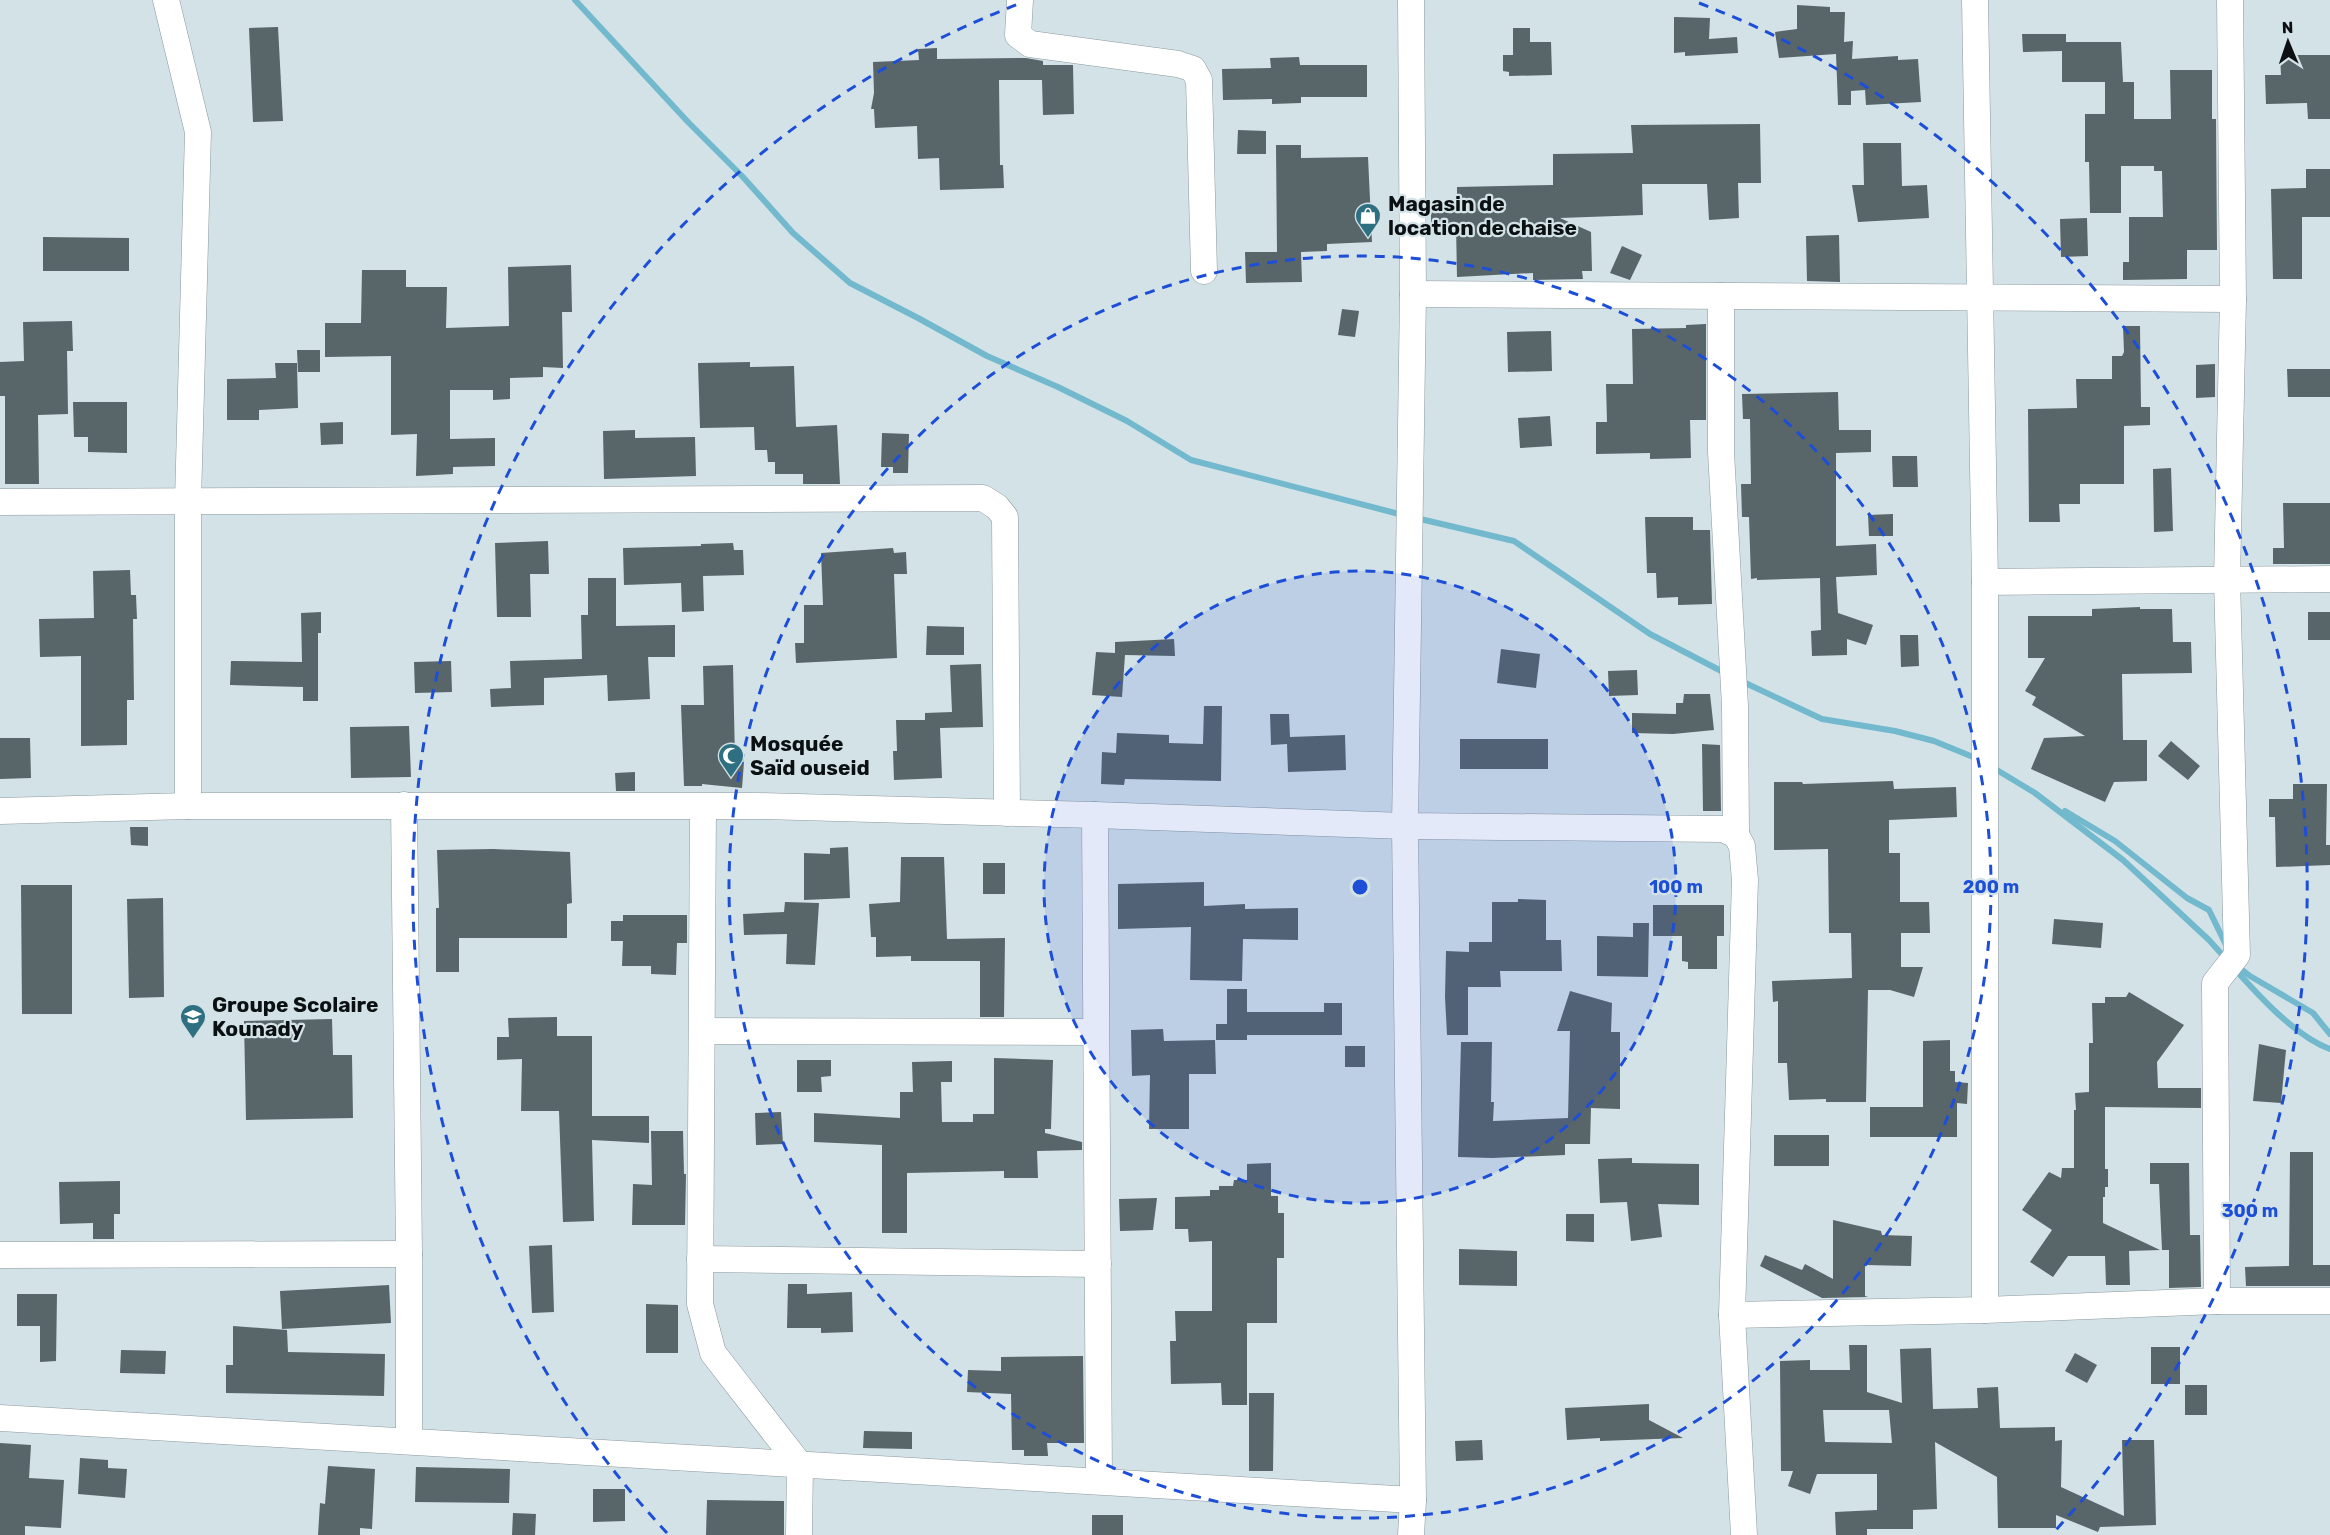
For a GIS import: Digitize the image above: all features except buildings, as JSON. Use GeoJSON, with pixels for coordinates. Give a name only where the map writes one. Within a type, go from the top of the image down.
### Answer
{"type":"FeatureCollection","features":[{"type":"Feature","properties":{"kind":"street"},"geometry":{"type":"LineString","coordinates":[[166,0],[198,132],[188,501],[188,806]]}},
{"type":"Feature","properties":{"kind":"street"},"geometry":{"type":"LineString","coordinates":[[1020,0],[1018,35],[1030,44],[1178,64],[1193,69],[1199,80],[1204,271]]}},
{"type":"Feature","properties":{"kind":"street"},"geometry":{"type":"LineString","coordinates":[[1411,0],[1413,294],[1405,826],[1413,1500],[1411,1535]]}},
{"type":"Feature","properties":{"kind":"street"},"geometry":{"type":"LineString","coordinates":[[1975,0],[1985,582],[1985,1310]]}},
{"type":"Feature","properties":{"kind":"street"},"geometry":{"type":"LineString","coordinates":[[2217,1301],[2216,983],[2234,959],[2227,579],[2233,299],[2230,0]]}},
{"type":"Feature","properties":{"kind":"street"},"geometry":{"type":"LineString","coordinates":[[1413,294],[2233,299]]}},
{"type":"Feature","properties":{"kind":"street"},"geometry":{"type":"LineString","coordinates":[[1721,296],[1721,452],[1735,706],[1736,835],[1742,846],[1745,880],[1732,1316],[1744,1535]]}},
{"type":"Feature","properties":{"kind":"street"},"geometry":{"type":"LineString","coordinates":[[0,502],[983,498],[998,507],[1005,517],[1007,813]]}},
{"type":"Feature","properties":{"kind":"street"},"geometry":{"type":"LineString","coordinates":[[1985,582],[2330,579]]}},
{"type":"Feature","properties":{"kind":"street"},"geometry":{"type":"LineString","coordinates":[[404,805],[409,1441]]}},
{"type":"Feature","properties":{"kind":"street"},"geometry":{"type":"LineString","coordinates":[[0,812],[188,806],[758,806],[1405,826],[1723,829],[1736,835]]}},
{"type":"Feature","properties":{"kind":"street"},"geometry":{"type":"LineString","coordinates":[[703,807],[700,1304],[713,1353],[800,1465],[799,1535]]}},
{"type":"Feature","properties":{"kind":"street"},"geometry":{"type":"LineString","coordinates":[[1095,815],[1099,1482]]}},
{"type":"Feature","properties":{"kind":"street"},"geometry":{"type":"LineString","coordinates":[[702,1031],[1096,1032]]}},
{"type":"Feature","properties":{"kind":"street"},"geometry":{"type":"LineString","coordinates":[[0,1256],[409,1254]]}},
{"type":"Feature","properties":{"kind":"street"},"geometry":{"type":"LineString","coordinates":[[700,1259],[1098,1264]]}},
{"type":"Feature","properties":{"kind":"street"},"geometry":{"type":"LineString","coordinates":[[1732,1316],[1985,1310],[2217,1301],[2330,1301]]}},
{"type":"Feature","properties":{"kind":"street"},"geometry":{"type":"LineString","coordinates":[[0,1418],[1413,1500]]}},
{"type":"Feature","properties":{"kind":"waterway"},"geometry":{"type":"LineString","coordinates":[[575,0],[793,233],[850,283],[987,356],[1127,421],[1191,460],[1403,515]]}},
{"type":"Feature","properties":{"kind":"waterway"},"geometry":{"type":"LineString","coordinates":[[1416,518],[1514,541],[1650,634],[1727,674]]}},
{"type":"Feature","properties":{"kind":"waterway"},"geometry":{"type":"LineString","coordinates":[[1739,680],[1822,719],[1895,731],[1934,741],[1978,759]]}},
{"type":"Feature","properties":{"kind":"waterway"},"geometry":{"type":"LineString","coordinates":[[1992,767],[2035,793],[2123,860],[2209,940],[2227,960]]}},
{"type":"Feature","properties":{"kind":"waterway"},"geometry":{"type":"LineString","coordinates":[[2065,811],[2115,841],[2187,898],[2209,910],[2226,945]]}},
{"type":"Feature","properties":{"kind":"waterway"},"geometry":{"type":"LineString","coordinates":[[2236,965],[2250,976],[2313,1013],[2330,1034]]}},
{"type":"Feature","properties":{"kind":"waterway"},"geometry":{"type":"LineString","coordinates":[[2234,968],[2291,1025],[2330,1049]]}},
{"type":"Feature","properties":{"kind":"place","name":"Magasin de location de chaise"},"geometry":{"type":"Point","coordinates":[1368,239]}},
{"type":"Feature","properties":{"kind":"place","name":"Mosquée Saïd ouseid"},"geometry":{"type":"Point","coordinates":[731,779]}},
{"type":"Feature","properties":{"kind":"place","name":"Groupe Scolaire Kounady"},"geometry":{"type":"Point","coordinates":[193,1040]}}]}
